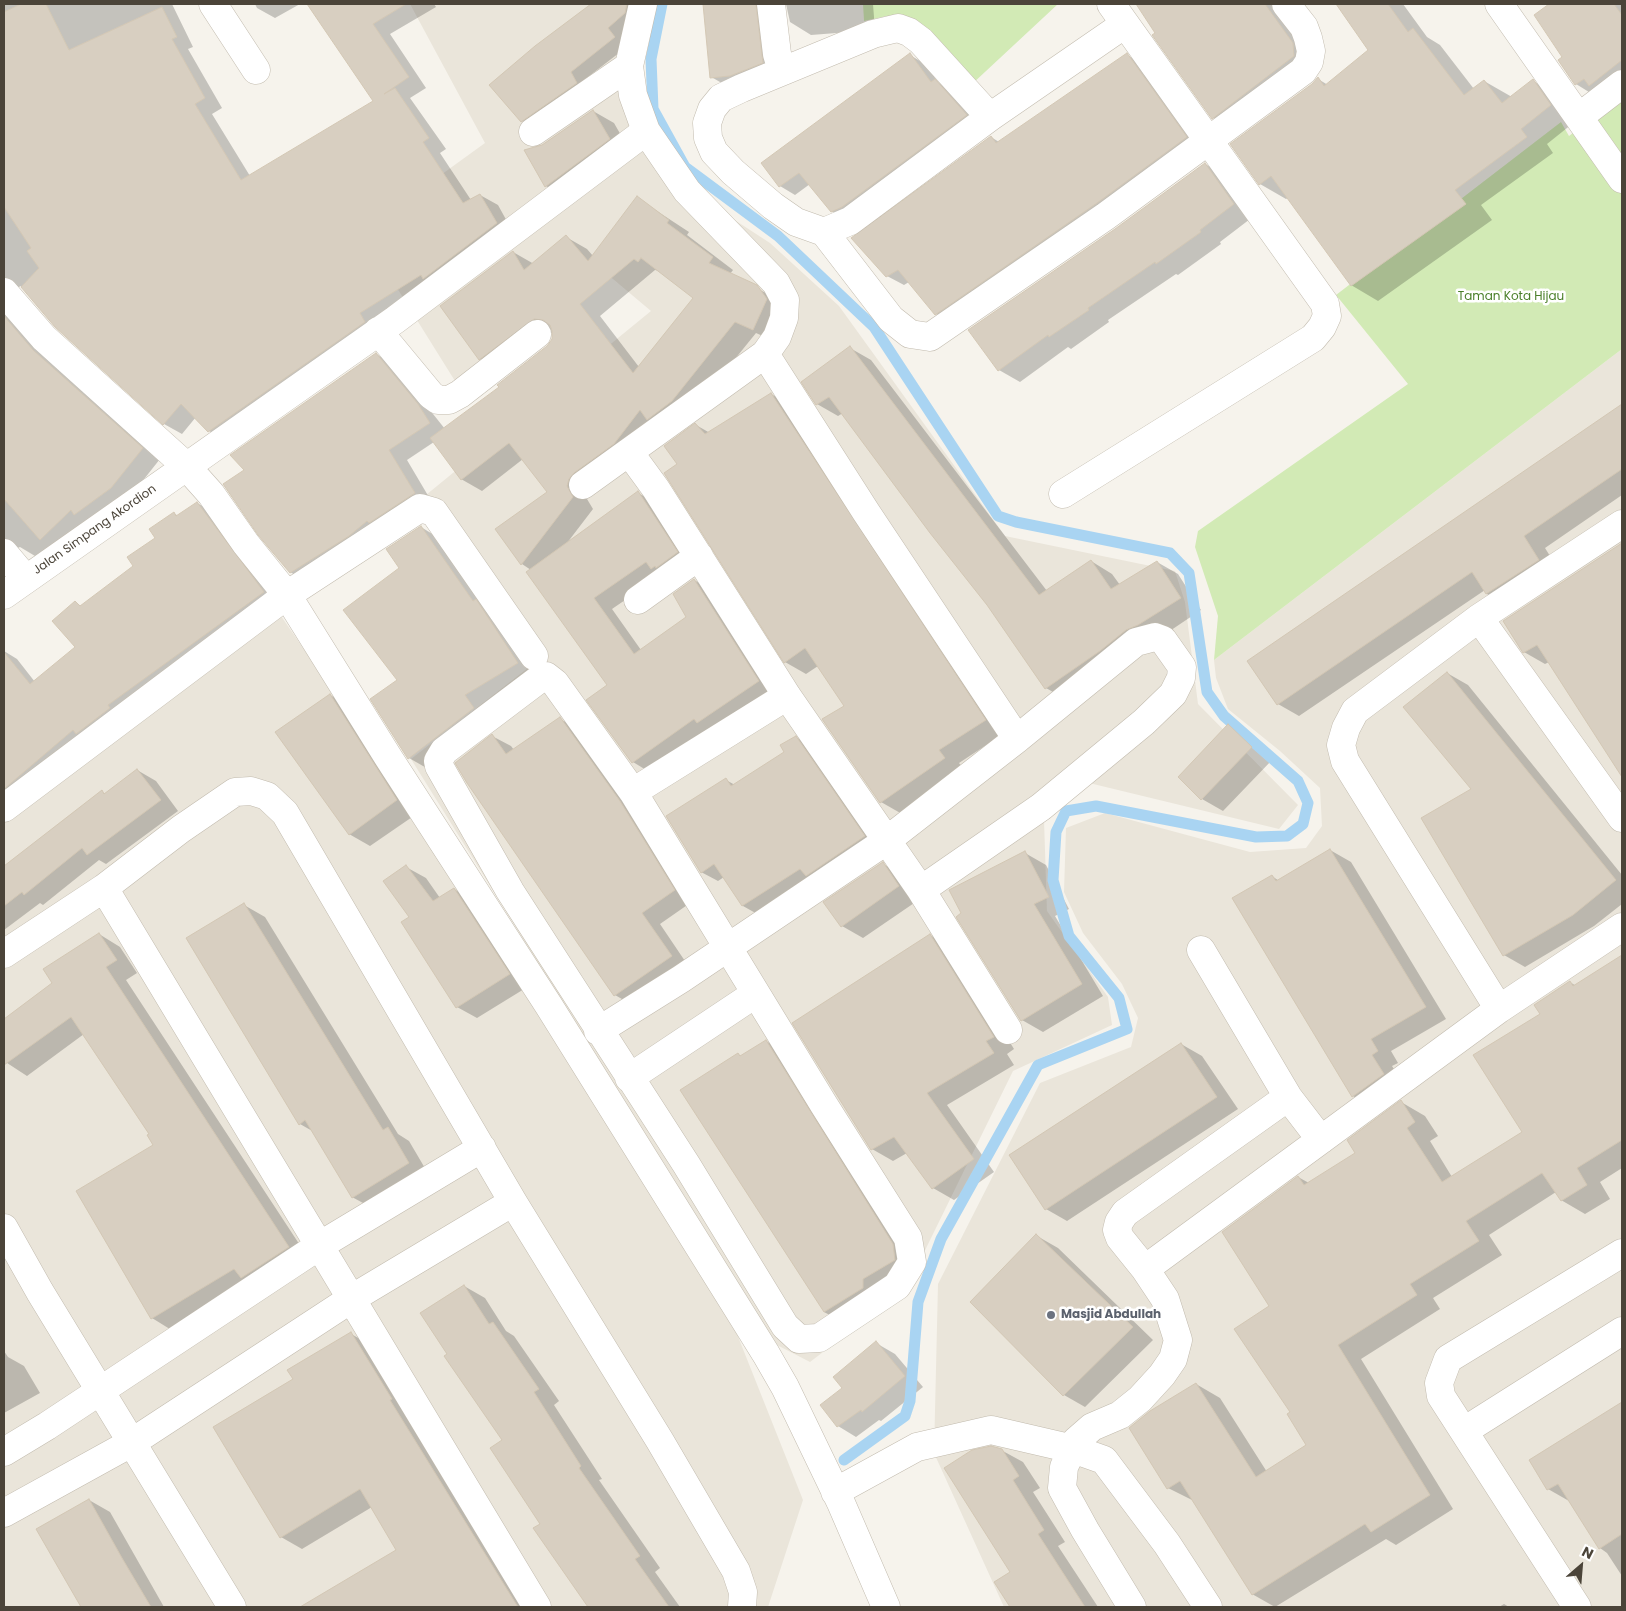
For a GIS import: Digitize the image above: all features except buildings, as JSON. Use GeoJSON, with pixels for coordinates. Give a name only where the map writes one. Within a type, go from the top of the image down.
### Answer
{"type":"FeatureCollection","features":[{"type":"Feature","properties":{"kind":"street"},"geometry":{"type":"LineString","coordinates":[[213,4],[256,70]]}},
{"type":"Feature","properties":{"kind":"street"},"geometry":{"type":"LineString","coordinates":[[583,485],[765,354],[776,337],[784,318],[785,300],[776,283],[687,191],[646,131],[633,96],[629,66],[643,4]]}},
{"type":"Feature","properties":{"kind":"street"},"geometry":{"type":"LineString","coordinates":[[771,4],[777,54],[782,71]]}},
{"type":"Feature","properties":{"kind":"street"},"geometry":{"type":"LineString","coordinates":[[990,117],[921,41],[909,32],[898,28],[874,34],[721,98],[712,109],[707,123],[708,138],[714,152],[733,172],[773,206],[796,222],[824,232],[891,318],[910,334],[930,337],[1106,216],[1303,71],[1309,62],[1311,51],[1308,38],[1304,27],[1286,4]]}},
{"type":"Feature","properties":{"kind":"street"},"geometry":{"type":"LineString","coordinates":[[1500,4],[1622,179]]}},
{"type":"Feature","properties":{"kind":"street"},"geometry":{"type":"LineString","coordinates":[[824,232],[857,216],[990,117],[1118,14],[1325,304],[1326,316],[1322,328],[1313,338],[1063,494]]}},
{"type":"Feature","properties":{"kind":"street"},"geometry":{"type":"LineString","coordinates":[[533,132],[629,66]]}},
{"type":"Feature","properties":{"kind":"street"},"geometry":{"type":"LineString","coordinates":[[1582,122],[1622,84]]}},
{"type":"Feature","properties":{"kind":"street","name":"Jalan Simpang Akordion"},"geometry":{"type":"LineString","coordinates":[[14,587],[378,331],[646,131]]}},
{"type":"Feature","properties":{"kind":"street"},"geometry":{"type":"LineString","coordinates":[[4,292],[44,338],[186,466],[211,494],[246,544],[287,595],[388,757],[549,1006],[766,1354],[785,1387],[835,1492],[886,1607]]}},
{"type":"Feature","properties":{"kind":"street"},"geometry":{"type":"LineString","coordinates":[[378,331],[431,395],[438,400],[448,400],[460,394],[537,334]]}},
{"type":"Feature","properties":{"kind":"street"},"geometry":{"type":"LineString","coordinates":[[765,354],[866,512],[1018,739]]}},
{"type":"Feature","properties":{"kind":"street"},"geometry":{"type":"LineString","coordinates":[[628,452],[699,556],[787,696],[921,890],[1008,1030]]}},
{"type":"Feature","properties":{"kind":"street"},"geometry":{"type":"LineString","coordinates":[[4,808],[287,595],[420,508],[426,508],[434,512],[534,656]]}},
{"type":"Feature","properties":{"kind":"street"},"geometry":{"type":"LineString","coordinates":[[1499,1009],[1345,761],[1341,746],[1346,728],[1356,712],[1480,618],[1622,524]]}},
{"type":"Feature","properties":{"kind":"street"},"geometry":{"type":"LineString","coordinates":[[4,553],[14,587]]}},
{"type":"Feature","properties":{"kind":"street"},"geometry":{"type":"LineString","coordinates":[[638,600],[699,556]]}},
{"type":"Feature","properties":{"kind":"street"},"geometry":{"type":"LineString","coordinates":[[1480,618],[1622,818]]}},
{"type":"Feature","properties":{"kind":"street"},"geometry":{"type":"LineString","coordinates":[[598,1031],[727,948],[886,841],[1018,739],[1136,642],[1155,637],[1163,640],[1182,667],[1178,687],[1144,722],[1041,807],[921,890]]}},
{"type":"Feature","properties":{"kind":"street"},"geometry":{"type":"LineString","coordinates":[[546,676],[555,683],[633,792],[727,948],[908,1238],[912,1251],[912,1262],[897,1286],[819,1338],[798,1339],[785,1326],[686,1164],[598,1031],[510,892],[438,761],[444,751],[542,677],[546,676]]}},
{"type":"Feature","properties":{"kind":"street"},"geometry":{"type":"LineString","coordinates":[[633,792],[787,696]]}},
{"type":"Feature","properties":{"kind":"street"},"geometry":{"type":"LineString","coordinates":[[4,954],[104,888],[181,829],[235,792],[250,791],[267,796],[285,813],[513,1202],[660,1440],[736,1571],[743,1592],[742,1607]]}},
{"type":"Feature","properties":{"kind":"street"},"geometry":{"type":"LineString","coordinates":[[104,888],[537,1607]]}},
{"type":"Feature","properties":{"kind":"street"},"geometry":{"type":"LineString","coordinates":[[1145,1269],[1499,1009],[1622,927]]}},
{"type":"Feature","properties":{"kind":"street"},"geometry":{"type":"LineString","coordinates":[[1201,950],[1288,1097],[1321,1140]]}},
{"type":"Feature","properties":{"kind":"street"},"geometry":{"type":"LineString","coordinates":[[629,1078],[755,994]]}},
{"type":"Feature","properties":{"kind":"street"},"geometry":{"type":"LineString","coordinates":[[1132,1607],[1062,1488],[1064,1467],[1076,1441],[1092,1427],[1120,1415],[1140,1400],[1162,1375],[1173,1358],[1178,1340],[1165,1300],[1145,1269],[1120,1238],[1117,1230],[1119,1222],[1126,1214],[1288,1097]]}},
{"type":"Feature","properties":{"kind":"street"},"geometry":{"type":"LineString","coordinates":[[4,1452],[102,1390],[319,1246],[482,1148]]}},
{"type":"Feature","properties":{"kind":"street"},"geometry":{"type":"LineString","coordinates":[[4,1513],[131,1443],[351,1299],[513,1202]]}},
{"type":"Feature","properties":{"kind":"street"},"geometry":{"type":"LineString","coordinates":[[4,1228],[40,1292],[102,1390],[131,1443],[232,1607]]}},
{"type":"Feature","properties":{"kind":"street"},"geometry":{"type":"LineString","coordinates":[[1577,1607],[1441,1396],[1439,1383],[1448,1360],[1622,1253]]}},
{"type":"Feature","properties":{"kind":"street"},"geometry":{"type":"LineString","coordinates":[[1464,1431],[1622,1331]]}},
{"type":"Feature","properties":{"kind":"street"},"geometry":{"type":"LineString","coordinates":[[835,1492],[917,1446],[991,1430],[1073,1449],[1104,1460],[1167,1544],[1208,1607]]}},
{"type":"Feature","properties":{"kind":"shaded area"},"geometry":{"type":"Polygon","coordinates":[[[410,4],[649,4],[639,52],[650,123],[713,206],[770,243],[839,306],[1005,536],[1175,571],[1185,602],[1198,704],[1298,805],[1279,829],[1085,782],[1044,820],[1047,911],[1108,997],[1112,1025],[1013,1071],[906,1289],[810,1362],[775,1344],[411,759],[542,657],[426,495],[651,311],[607,274],[455,381],[362,232],[485,143],[410,4]]]}},
{"type":"Feature","properties":{"kind":"shaded area"},"geometry":{"type":"Polygon","coordinates":[[[1622,349],[1622,1607],[1004,1607],[934,1453],[938,1284],[1040,1083],[1131,1047],[1138,1018],[1122,984],[1083,933],[1064,892],[1066,828],[1105,813],[1250,852],[1306,848],[1322,826],[1320,788],[1280,751],[1228,709],[1216,678],[1214,660],[1622,349]]]}},
{"type":"Feature","properties":{"kind":"shaded area"},"geometry":{"type":"Polygon","coordinates":[[[270,600],[433,837],[735,1329],[803,1500],[768,1607],[4,1607],[4,794],[270,600]]]}},
{"type":"Feature","properties":{"kind":"green space"},"geometry":{"type":"Polygon","coordinates":[[[863,4],[1058,4],[971,85],[911,25],[887,16],[864,21],[863,4]]]}},
{"type":"Feature","properties":{"kind":"green space","name":"Taman Kota Hijau"},"geometry":{"type":"Polygon","coordinates":[[[1622,95],[1622,349],[1214,660],[1218,616],[1195,547],[1198,531],[1408,384],[1336,295],[1561,122],[1569,136],[1622,95]]]}},
{"type":"Feature","properties":{"kind":"waterway"},"geometry":{"type":"LineString","coordinates":[[662,4],[651,59],[653,109],[685,167],[778,236],[874,327],[998,516],[1016,522],[1170,553],[1189,573],[1207,692],[1224,716],[1298,781],[1308,803],[1303,824],[1287,836],[1256,837],[1096,806],[1066,811],[1056,832],[1053,880],[1069,936],[1119,998],[1127,1029],[1038,1065],[941,1239],[918,1302],[910,1401],[905,1416],[844,1460]]}},
{"type":"Feature","properties":{"kind":"place","name":"Masjid Abdullah"},"geometry":{"type":"Point","coordinates":[1051,1315]}}]}
